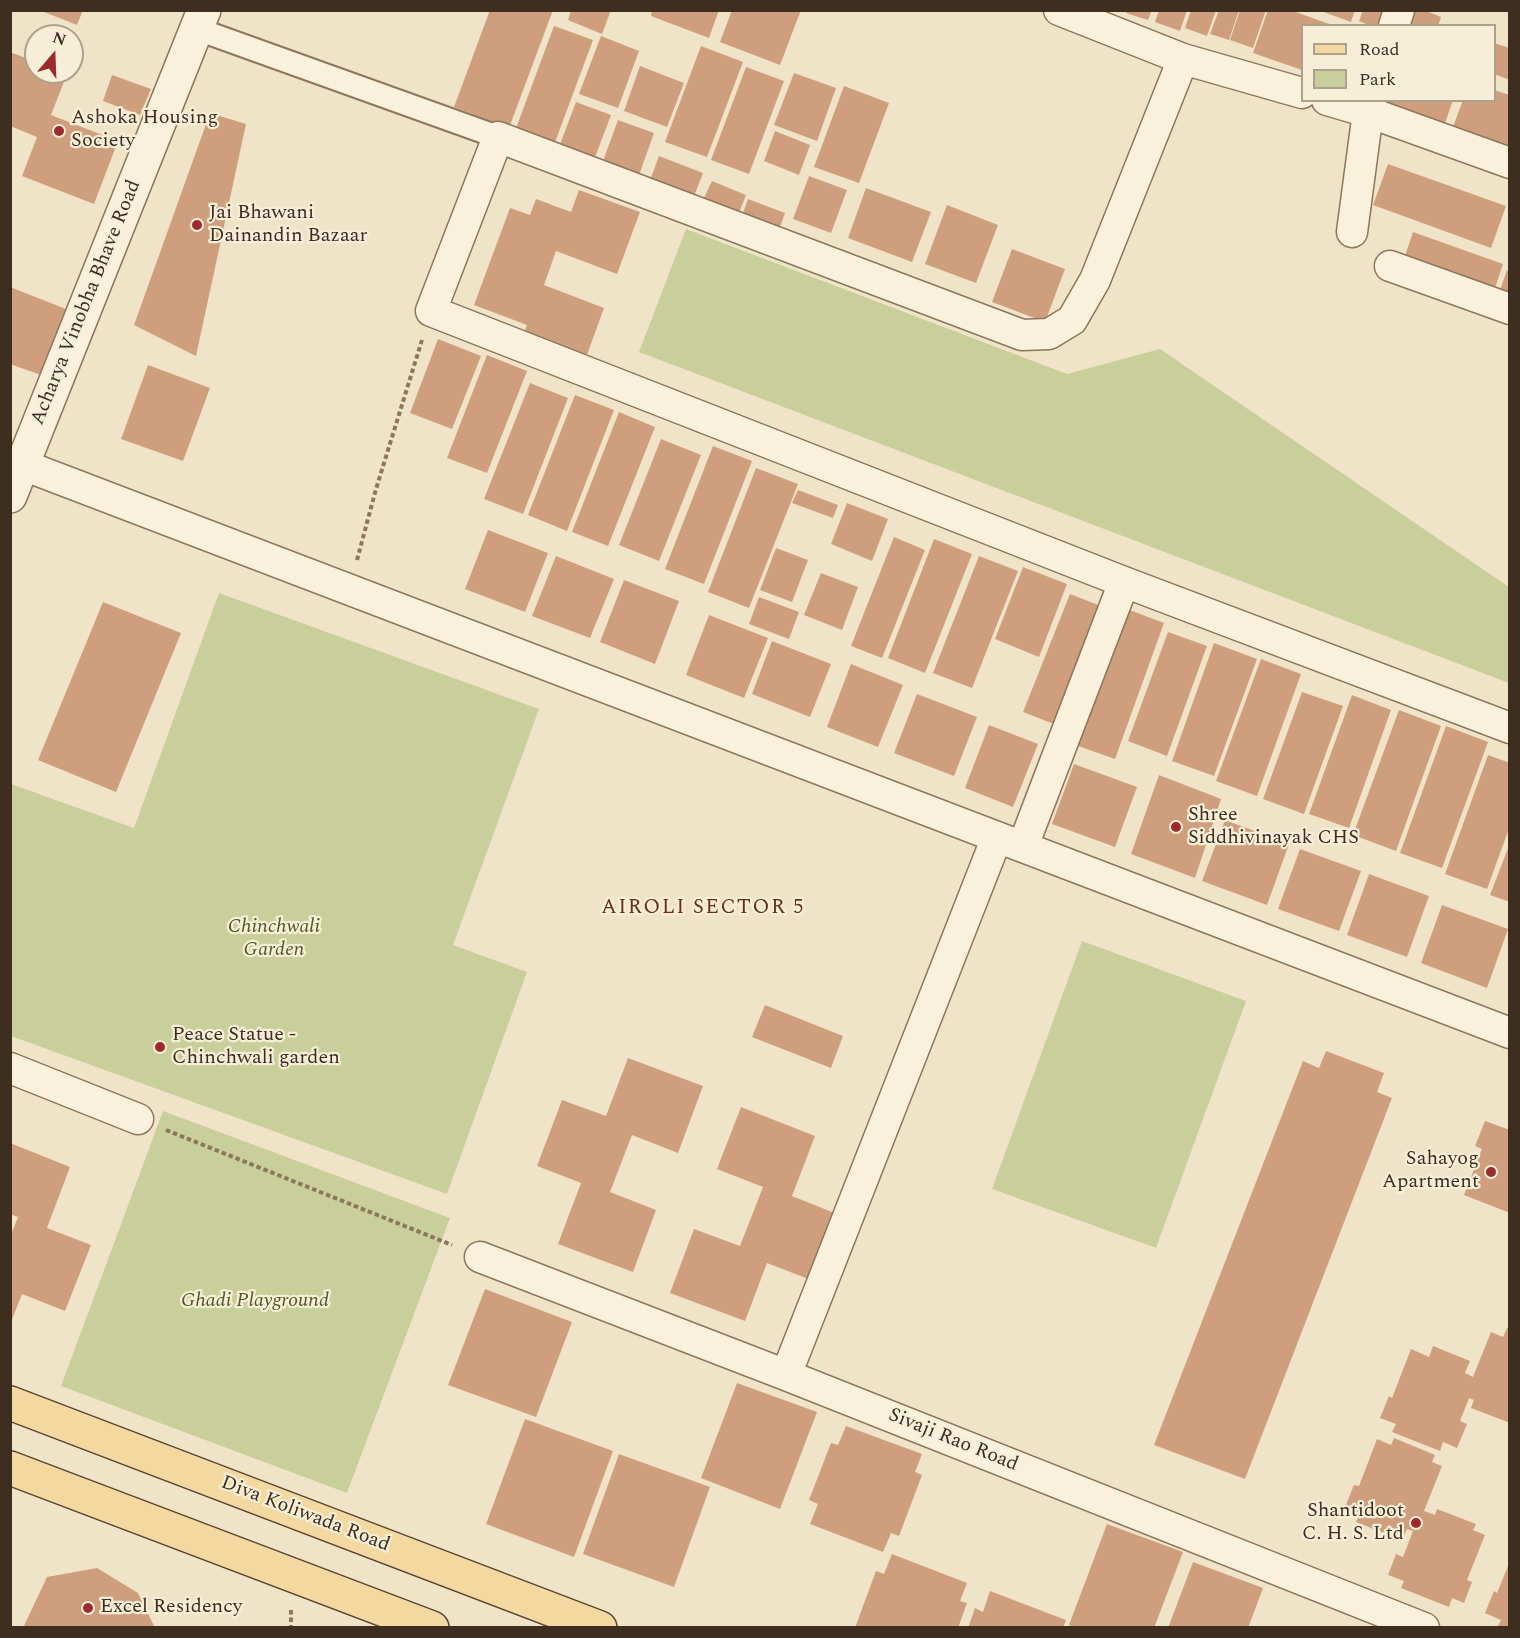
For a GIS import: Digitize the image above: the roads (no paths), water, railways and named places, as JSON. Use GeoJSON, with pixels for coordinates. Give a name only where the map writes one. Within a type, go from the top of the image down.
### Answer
{"type":"FeatureCollection","features":[{"type":"Feature","properties":{"kind":"main road","name":"Diva Koliwada Road"},"geometry":{"type":"LineString","coordinates":[[10,1403],[600,1628]]}},
{"type":"Feature","properties":{"kind":"main road"},"geometry":{"type":"LineString","coordinates":[[10,1468],[432,1628]]}},
{"type":"Feature","properties":{"kind":"street"},"geometry":{"type":"LineString","coordinates":[[1059,10],[1184,59],[1301,93]]}},
{"type":"Feature","properties":{"kind":"street"},"geometry":{"type":"LineString","coordinates":[[201,20],[498,137],[1023,335],[1049,334],[1072,320],[1095,280],[1184,59]]}},
{"type":"Feature","properties":{"kind":"street","name":"Acharya Vinobha Bhave Road"},"geometry":{"type":"LineString","coordinates":[[10,496],[17,462],[201,20]]}},
{"type":"Feature","properties":{"kind":"street"},"geometry":{"type":"LineString","coordinates":[[1341,102],[1370,106],[1509,163]]}},
{"type":"Feature","properties":{"kind":"street"},"geometry":{"type":"LineString","coordinates":[[1352,232],[1370,106]]}},
{"type":"Feature","properties":{"kind":"street"},"geometry":{"type":"LineString","coordinates":[[498,137],[431,310],[1124,582],[1509,728]]}},
{"type":"Feature","properties":{"kind":"street"},"geometry":{"type":"LineString","coordinates":[[1389,266],[1509,309]]}},
{"type":"Feature","properties":{"kind":"street"},"geometry":{"type":"LineString","coordinates":[[17,462],[1010,842],[1508,1028]]}},
{"type":"Feature","properties":{"kind":"street"},"geometry":{"type":"LineString","coordinates":[[786,1375],[1010,842],[1124,582]]}},
{"type":"Feature","properties":{"kind":"street"},"geometry":{"type":"LineString","coordinates":[[10,1068],[138,1119]]}},
{"type":"Feature","properties":{"kind":"street","name":"Sivaji Rao Road"},"geometry":{"type":"LineString","coordinates":[[480,1257],[786,1375],[1424,1628]]}},
{"type":"Feature","properties":{"kind":"place","name":"Ashoka Housing Society"},"geometry":{"type":"Point","coordinates":[59,131]}},
{"type":"Feature","properties":{"kind":"place","name":"Jai Bhawani Dainandin Bazaar"},"geometry":{"type":"Point","coordinates":[197,225]}},
{"type":"Feature","properties":{"kind":"place","name":"Shree Siddhivinayak CHS"},"geometry":{"type":"Point","coordinates":[1176,827]}},
{"type":"Feature","properties":{"kind":"place","name":"Peace Statue - Chinchwali garden"},"geometry":{"type":"Point","coordinates":[160,1047]}},
{"type":"Feature","properties":{"kind":"place","name":"Sahayog Apartment"},"geometry":{"type":"Point","coordinates":[1491,1172]}},
{"type":"Feature","properties":{"kind":"place","name":"Shantidoot C. H. S. Ltd"},"geometry":{"type":"Point","coordinates":[1416,1523]}},
{"type":"Feature","properties":{"kind":"place","name":"Excel Residency"},"geometry":{"type":"Point","coordinates":[88,1608]}},
{"type":"Feature","properties":{"kind":"district","name":"AIROLI SECTOR 5"},"geometry":{"type":"Point","coordinates":[703,909]}},
{"type":"Feature","properties":{"kind":"park label","name":"Chinchwali Garden"},"geometry":{"type":"Point","coordinates":[274,940]}},
{"type":"Feature","properties":{"kind":"park label","name":"Ghadi Playground"},"geometry":{"type":"Point","coordinates":[255,1302]}}]}
